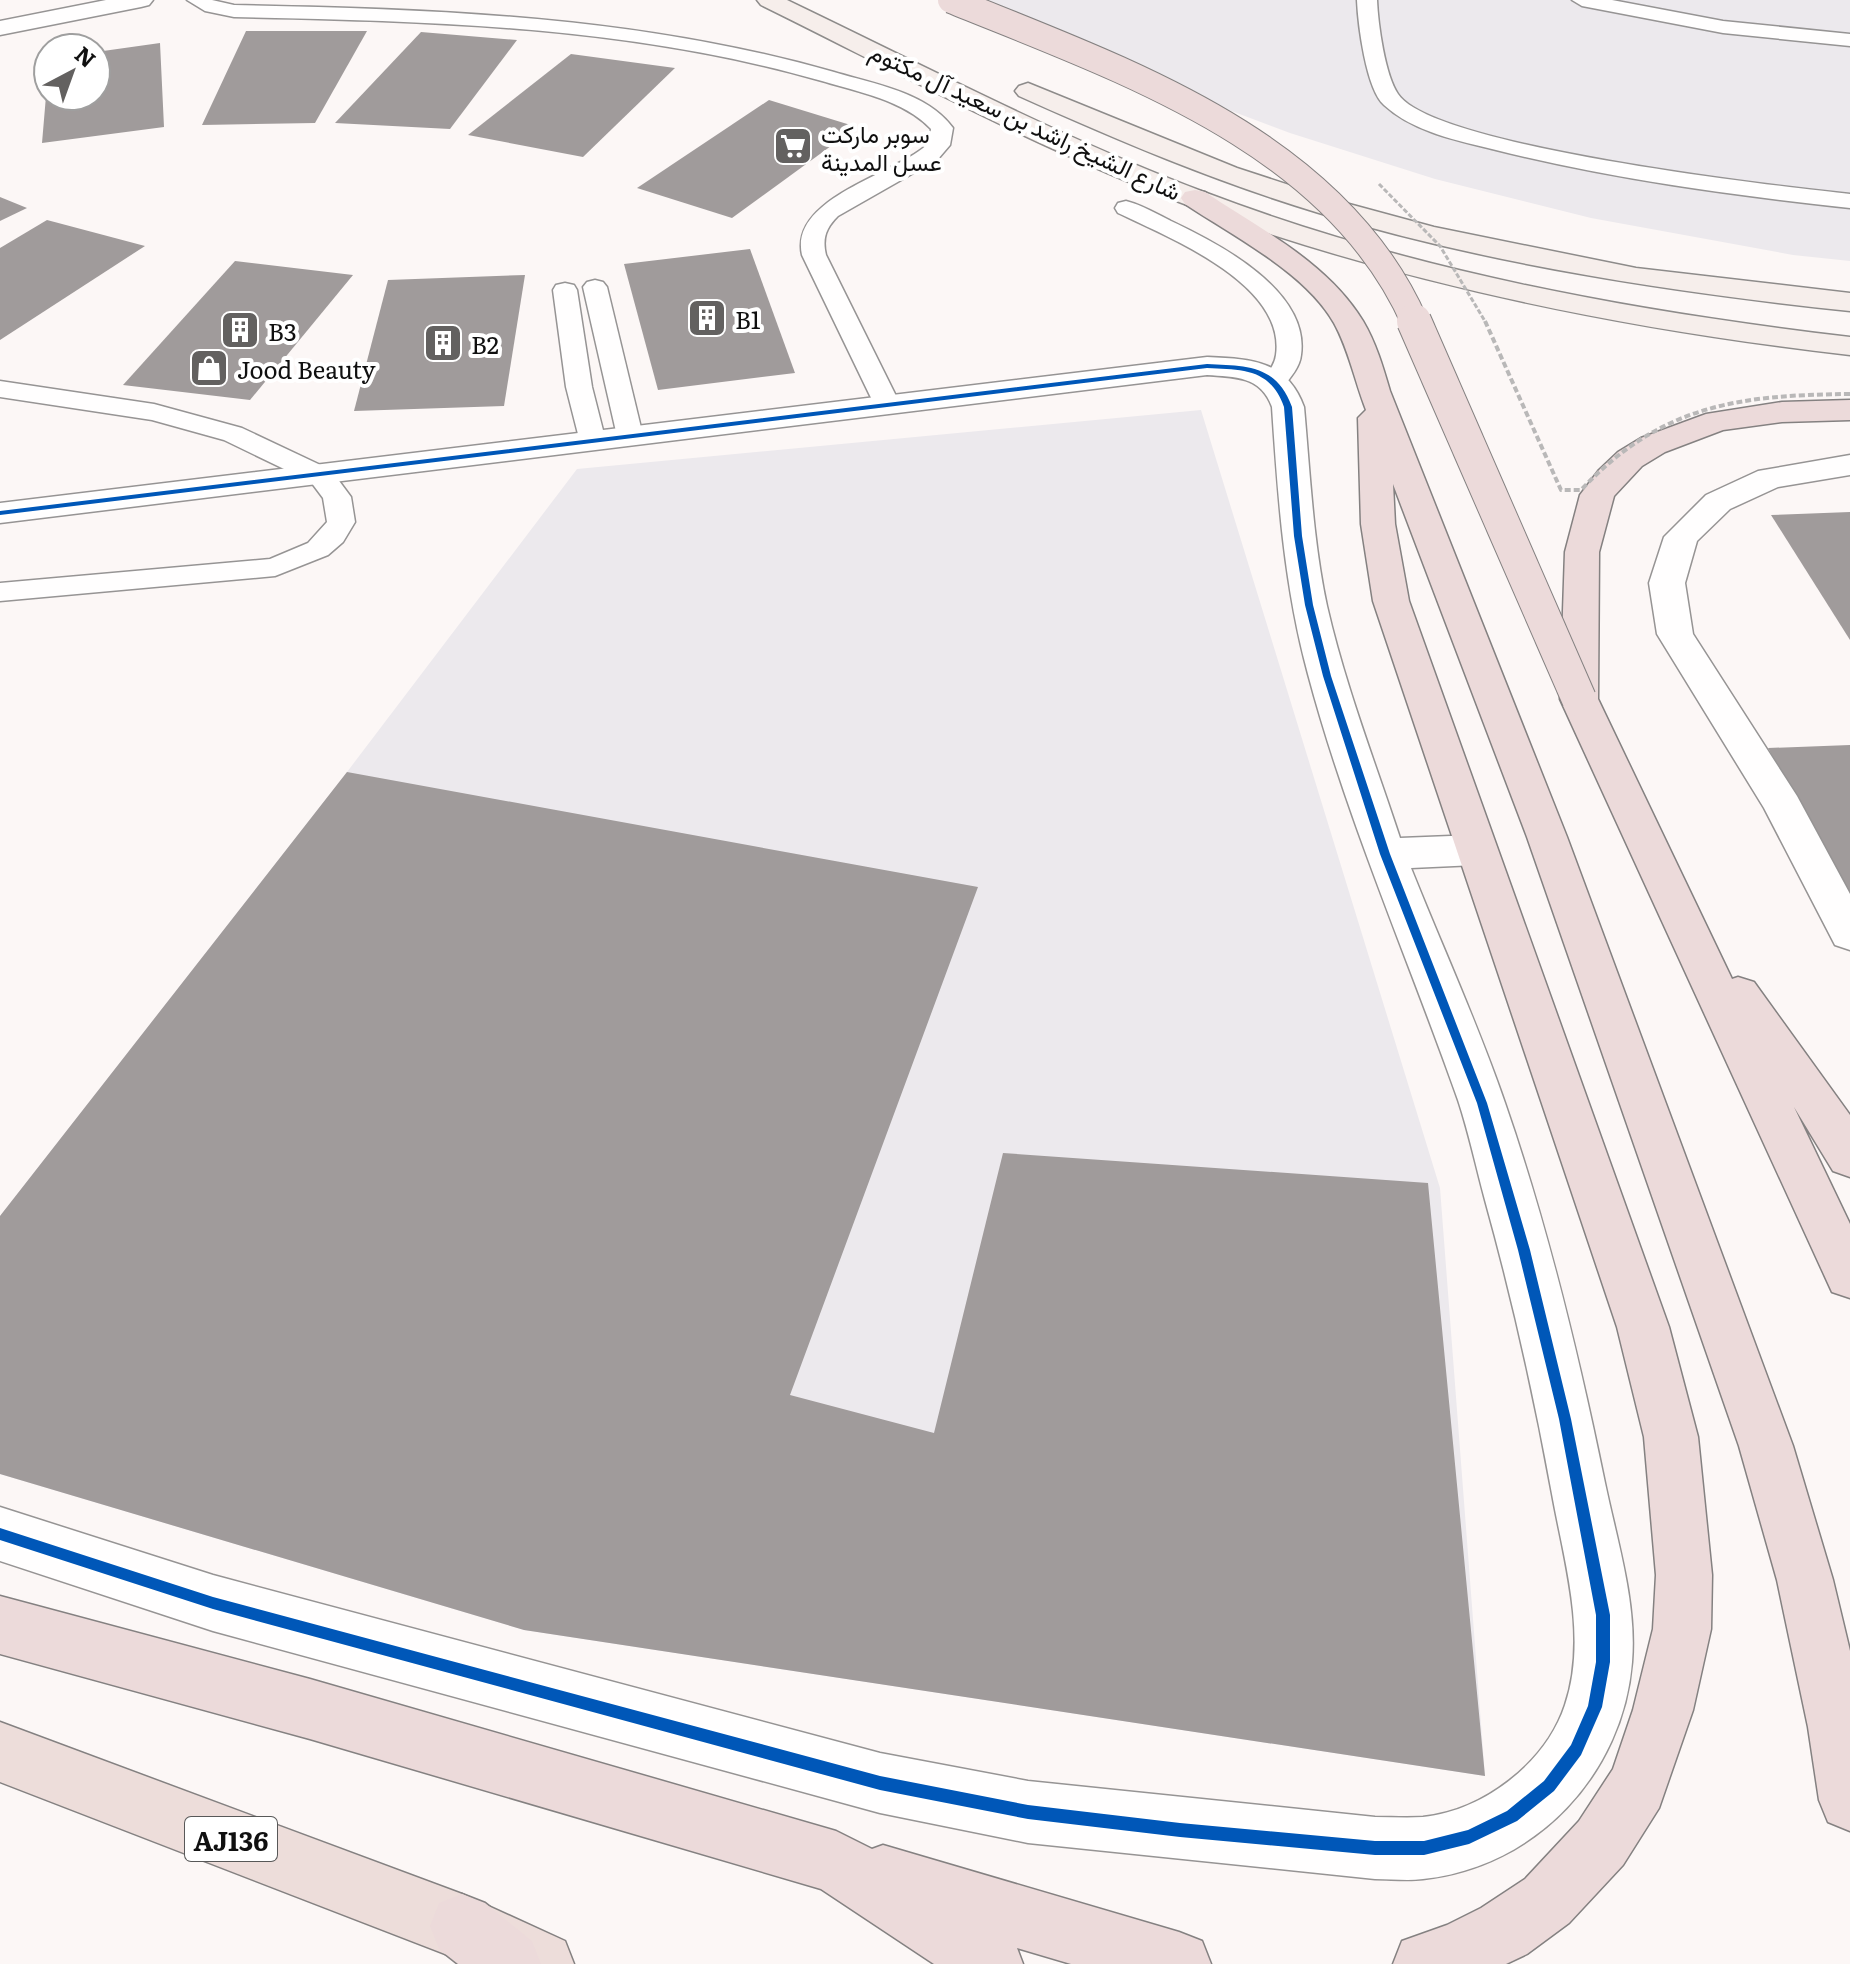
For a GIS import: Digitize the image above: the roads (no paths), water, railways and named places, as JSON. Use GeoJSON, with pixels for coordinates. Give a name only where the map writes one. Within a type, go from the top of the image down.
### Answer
{"type":"FeatureCollection","features":[{"type":"Feature","properties":{"kind":"highway"},"geometry":{"type":"LineString","coordinates":[[951,0],[1048,40],[1211,118],[1284,165],[1321,196],[1354,229],[1383,265],[1407,304],[1579,699],[1673,905],[1850,1276]]}},
{"type":"Feature","properties":{"kind":"highway"},"geometry":{"type":"LineString","coordinates":[[1195,198],[1288,262],[1342,312],[1357,337],[1374,391],[1547,837],[1766,1446],[1805,1580],[1838,1727],[1850,1800]]}},
{"type":"Feature","properties":{"kind":"highway"},"geometry":{"type":"LineString","coordinates":[[1374,391],[1373,455],[1378,524],[1391,601],[1643,1327],[1671,1437],[1684,1575],[1682,1629],[1663,1710],[1637,1786],[1601,1843],[1547,1901],[1504,1931],[1456,1955],[1425,1964]]}},
{"type":"Feature","properties":{"kind":"highway"},"geometry":{"type":"LineString","coordinates":[[1579,699],[1582,552],[1597,495],[1611,477],[1630,459],[1653,445],[1686,430],[1717,421],[1782,412],[1850,410]]}},
{"type":"Feature","properties":{"kind":"highway"},"geometry":{"type":"LineString","coordinates":[[1673,905],[1825,1114],[1850,1157]]}},
{"type":"Feature","properties":{"kind":"highway"},"geometry":{"type":"LineString","coordinates":[[0,1625],[310,1709],[1179,1964]]}},
{"type":"Feature","properties":{"kind":"highway"},"geometry":{"type":"LineString","coordinates":[[836,1862],[991,1964]]}},
{"type":"Feature","properties":{"kind":"main road","name":"شارع الشيخ راشد بن سعيد آل مكتوم"},"geometry":{"type":"LineString","coordinates":[[769,0],[1092,155],[1195,198],[1424,271],[1520,295],[1642,320],[1850,346]]}},
{"type":"Feature","properties":{"kind":"main road","name":"شارع الشيخ راشد بن سعيد آل مكتوم"},"geometry":{"type":"LineString","coordinates":[[1009,81],[1090,120],[1215,171],[1340,213],[1471,246],[1611,274],[1759,294],[1850,302]]}},
{"type":"Feature","properties":{"kind":"main road","name":"AJ136"},"geometry":{"type":"LineString","coordinates":[[0,1752],[485,1945],[542,1964]]}},
{"type":"Feature","properties":{"kind":"street"},"geometry":{"type":"LineString","coordinates":[[0,28],[141,0]]}},
{"type":"Feature","properties":{"kind":"street"},"geometry":{"type":"LineString","coordinates":[[0,513],[1207,366],[1245,368],[1262,373],[1274,382],[1288,407],[1298,536],[1309,605],[1327,676],[1385,854],[1482,1103],[1524,1250],[1565,1419],[1603,1615],[1603,1662],[1595,1707],[1576,1750],[1549,1786],[1512,1816],[1469,1837],[1424,1848],[1400,1848],[1180,1830],[1028,1812],[864,1779],[213,1603],[0,1534]]}},
{"type":"Feature","properties":{"kind":"street"},"geometry":{"type":"LineString","coordinates":[[1850,465],[1770,478],[1718,502],[1681,537],[1667,583],[1675,634],[1783,806],[1850,934]]}},
{"type":"Feature","properties":{"kind":"street"},"geometry":{"type":"LineString","coordinates":[[1385,854],[1476,850]]}},
{"type":"Feature","properties":{"kind":"lane"},"geometry":{"type":"LineString","coordinates":[[197,0],[212,7],[234,11],[414,15],[561,24],[683,42],[777,62],[895,99],[924,112],[942,128],[939,145],[930,154],[830,211],[821,219],[811,237],[814,255],[887,404]]}},
{"type":"Feature","properties":{"kind":"lane"},"geometry":{"type":"LineString","coordinates":[[1367,0],[1384,86],[1390,100],[1406,114],[1430,126],[1598,165],[1688,181],[1850,201]]}},
{"type":"Feature","properties":{"kind":"lane"},"geometry":{"type":"LineString","coordinates":[[1582,0],[1723,27],[1850,40]]}},
{"type":"Feature","properties":{"kind":"lane"},"geometry":{"type":"LineString","coordinates":[[754,82],[777,62]]}},
{"type":"Feature","properties":{"kind":"lane"},"geometry":{"type":"LineString","coordinates":[[1126,208],[1219,254],[1252,278],[1264,292],[1284,324],[1290,344],[1287,363],[1274,382]]}},
{"type":"Feature","properties":{"kind":"lane"},"geometry":{"type":"LineString","coordinates":[[595,287],[630,436]]}},
{"type":"Feature","properties":{"kind":"lane"},"geometry":{"type":"LineString","coordinates":[[565,290],[579,387],[593,442]]}},
{"type":"Feature","properties":{"kind":"lane"},"geometry":{"type":"LineString","coordinates":[[0,389],[154,412],[195,422],[269,449],[321,476],[337,497],[341,522],[333,536],[318,549],[298,560],[275,567],[0,592]]}},
{"type":"Feature","properties":{"kind":"place","name":"سوبر ماركت عسل المدينة"},"geometry":{"type":"Point","coordinates":[793,146]}},
{"type":"Feature","properties":{"kind":"place","name":"B1"},"geometry":{"type":"Point","coordinates":[707,318]}},
{"type":"Feature","properties":{"kind":"place","name":"B3"},"geometry":{"type":"Point","coordinates":[240,330]}},
{"type":"Feature","properties":{"kind":"place","name":"B2"},"geometry":{"type":"Point","coordinates":[443,343]}},
{"type":"Feature","properties":{"kind":"place","name":"Jood Beauty"},"geometry":{"type":"Point","coordinates":[209,368]}}]}
